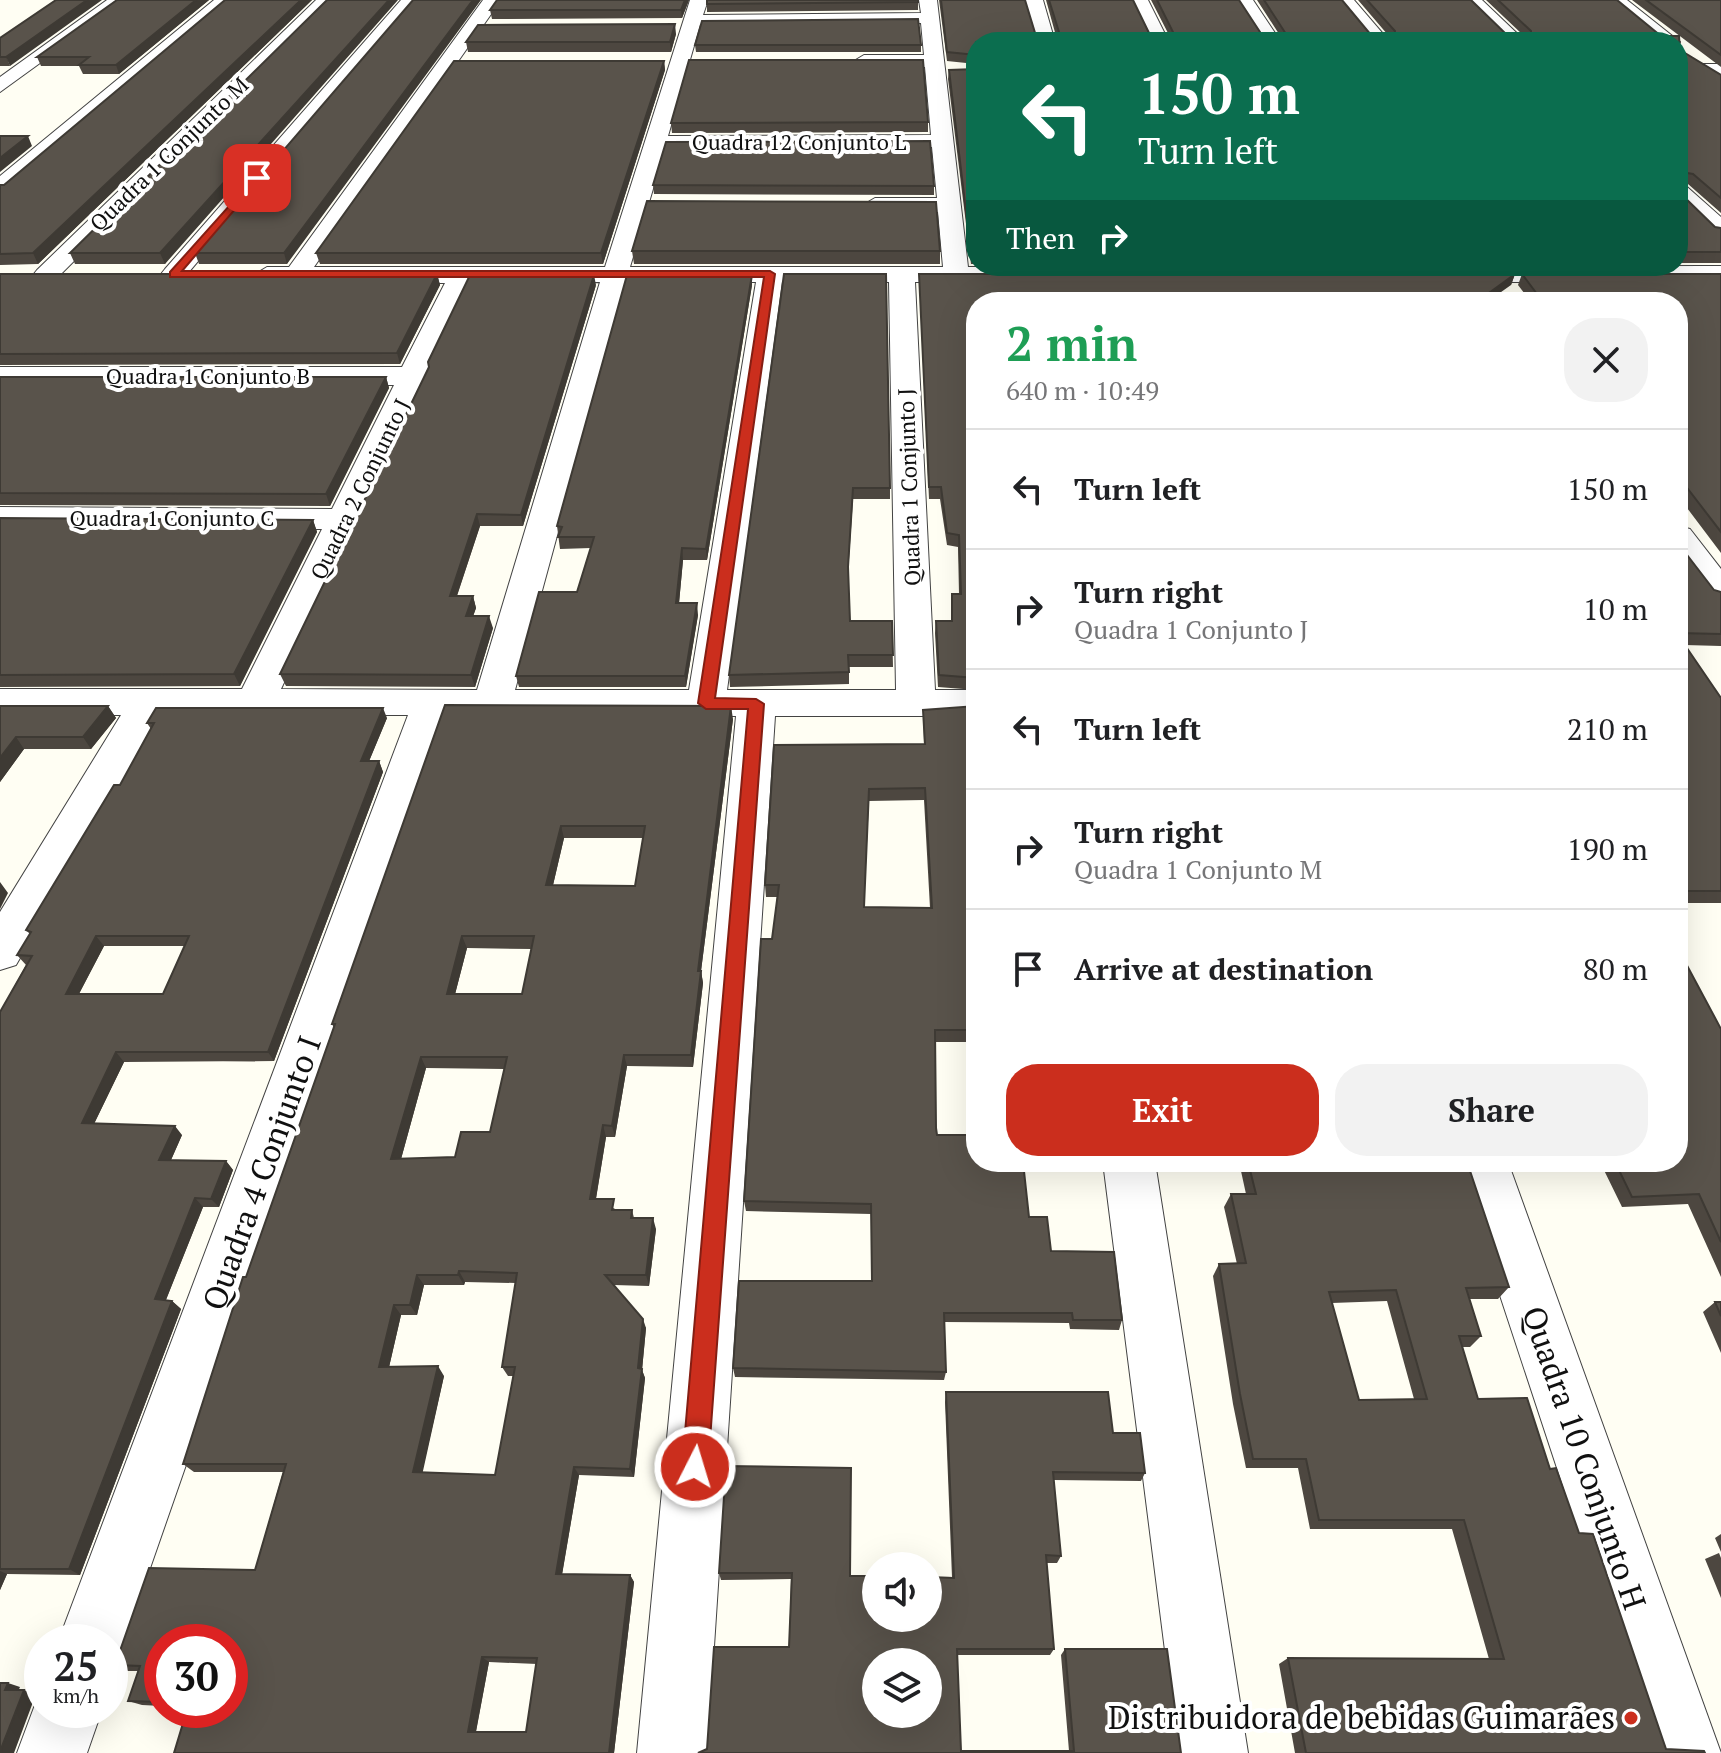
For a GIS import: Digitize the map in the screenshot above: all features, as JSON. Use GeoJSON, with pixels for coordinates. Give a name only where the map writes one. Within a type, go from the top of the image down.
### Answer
{"type":"FeatureCollection","features":[{"type":"Feature","properties":{"kind":"street"},"geometry":{"type":"LineString","coordinates":[[0,86],[118,0]]}},
{"type":"Feature","properties":{"kind":"street"},"geometry":{"type":"LineString","coordinates":[[0,187],[224,0]]}},
{"type":"Feature","properties":{"kind":"street","name":"Quadra 1 Conjunto M"},"geometry":{"type":"LineString","coordinates":[[46,275],[326,0]]}},
{"type":"Feature","properties":{"kind":"street"},"geometry":{"type":"LineString","coordinates":[[174,274],[410,0]]}},
{"type":"Feature","properties":{"kind":"street"},"geometry":{"type":"LineString","coordinates":[[296,275],[492,0]]}},
{"type":"Feature","properties":{"kind":"street"},"geometry":{"type":"LineString","coordinates":[[493,700],[680,61],[686,24],[699,0]]}},
{"type":"Feature","properties":{"kind":"street"},"geometry":{"type":"LineString","coordinates":[[1034,0],[1043,32]]}},
{"type":"Feature","properties":{"kind":"street"},"geometry":{"type":"LineString","coordinates":[[1139,0],[1155,32]]}},
{"type":"Feature","properties":{"kind":"street"},"geometry":{"type":"LineString","coordinates":[[1244,0],[1265,32]]}},
{"type":"Feature","properties":{"kind":"street"},"geometry":{"type":"LineString","coordinates":[[1345,0],[1372,32]]}},
{"type":"Feature","properties":{"kind":"street"},"geometry":{"type":"LineString","coordinates":[[1472,0],[1506,32]]}},
{"type":"Feature","properties":{"kind":"street"},"geometry":{"type":"LineString","coordinates":[[1616,0],[1658,32]]}},
{"type":"Feature","properties":{"kind":"street"},"geometry":{"type":"LineString","coordinates":[[686,24],[929,9],[939,67],[942,141],[956,274]]}},
{"type":"Feature","properties":{"kind":"street"},"geometry":{"type":"LineString","coordinates":[[473,27],[504,26]]}},
{"type":"Feature","properties":{"kind":"street"},"geometry":{"type":"LineString","coordinates":[[292,33],[322,33]]}},
{"type":"Feature","properties":{"kind":"street"},"geometry":{"type":"LineString","coordinates":[[351,33],[381,33]]}},
{"type":"Feature","properties":{"kind":"street"},"geometry":{"type":"LineString","coordinates":[[1688,54],[1717,74]]}},
{"type":"Feature","properties":{"kind":"street"},"geometry":{"type":"LineString","coordinates":[[448,61],[479,61]]}},
{"type":"Feature","properties":{"kind":"street"},"geometry":{"type":"LineString","coordinates":[[839,61],[939,67]]}},
{"type":"Feature","properties":{"kind":"street"},"geometry":{"type":"LineString","coordinates":[[1688,71],[1717,74]]}},
{"type":"Feature","properties":{"kind":"street","name":"Quadra 12 Conjunto L"},"geometry":{"type":"LineString","coordinates":[[655,142],[942,141]]}},
{"type":"Feature","properties":{"kind":"street"},"geometry":{"type":"LineString","coordinates":[[1688,201],[1721,233]]}},
{"type":"Feature","properties":{"kind":"street"},"geometry":{"type":"LineString","coordinates":[[636,204],[667,204]]}},
{"type":"Feature","properties":{"kind":"street"},"geometry":{"type":"LineString","coordinates":[[855,205],[949,205]]}},
{"type":"Feature","properties":{"kind":"street"},"geometry":{"type":"LineString","coordinates":[[1692,235],[1721,233]]}},
{"type":"Feature","properties":{"kind":"street","name":"Quadra 2 Conjunto J"},"geometry":{"type":"LineString","coordinates":[[255,703],[416,376],[462,273]]}},
{"type":"Feature","properties":{"kind":"street"},"geometry":{"type":"LineString","coordinates":[[1688,273],[1721,274]]}},
{"type":"Feature","properties":{"kind":"street"},"geometry":{"type":"LineString","coordinates":[[672,1753],[731,704],[770,274]]}},
{"type":"Feature","properties":{"kind":"street","name":"Quadra 1 Conjunto J"},"geometry":{"type":"LineString","coordinates":[[902,274],[916,701]]}},
{"type":"Feature","properties":{"kind":"street"},"geometry":{"type":"LineString","coordinates":[[235,275],[966,274]]}},
{"type":"Feature","properties":{"kind":"street"},"geometry":{"type":"LineString","coordinates":[[15,275],[78,275]]}},
{"type":"Feature","properties":{"kind":"street"},"geometry":{"type":"LineString","coordinates":[[142,275],[204,275]]}},
{"type":"Feature","properties":{"kind":"street"},"geometry":{"type":"LineString","coordinates":[[1481,276],[1493,292]]}},
{"type":"Feature","properties":{"kind":"street","name":"Quadra 1 Conjunto B"},"geometry":{"type":"LineString","coordinates":[[0,376],[416,376]]}},
{"type":"Feature","properties":{"kind":"street","name":"Quadra 1 Conjunto C"},"geometry":{"type":"LineString","coordinates":[[0,517],[345,519]]}},
{"type":"Feature","properties":{"kind":"street"},"geometry":{"type":"LineString","coordinates":[[1688,549],[1721,592]]}},
{"type":"Feature","properties":{"kind":"street"},"geometry":{"type":"LineString","coordinates":[[0,702],[966,703]]}},
{"type":"Feature","properties":{"kind":"street"},"geometry":{"type":"LineString","coordinates":[[0,952],[148,703]]}},
{"type":"Feature","properties":{"kind":"street","name":"Quadra 4 Conjunto I"},"geometry":{"type":"LineString","coordinates":[[99,1624],[432,703]]}},
{"type":"Feature","properties":{"kind":"street"},"geometry":{"type":"LineString","coordinates":[[1130,1172],[1213,1753]]}},
{"type":"Feature","properties":{"kind":"street","name":"Quadra 10 Conjunto H"},"geometry":{"type":"LineString","coordinates":[[1485,1172],[1686,1753]]}},
{"type":"Feature","properties":{"kind":"street"},"geometry":{"type":"LineString","coordinates":[[52,1753],[61,1728]]}},
{"type":"Feature","properties":{"kind":"building"},"geometry":{"type":"Polygon","coordinates":[[[56,0],[87,0],[6,57],[0,57],[0,38],[56,0]]]}},
{"type":"Feature","properties":{"kind":"building"},"geometry":{"type":"Polygon","coordinates":[[[117,0],[196,0],[116,65],[79,65],[89,57],[37,57],[117,0]]]}},
{"type":"Feature","properties":{"kind":"building"},"geometry":{"type":"Polygon","coordinates":[[[225,0],[301,0],[33,253],[0,254],[0,185],[4,185],[225,0]]]}},
{"type":"Feature","properties":{"kind":"building"},"geometry":{"type":"Polygon","coordinates":[[[327,0],[389,0],[160,253],[70,253],[327,0]]]}},
{"type":"Feature","properties":{"kind":"building"},"geometry":{"type":"Polygon","coordinates":[[[413,0],[473,0],[284,253],[195,253],[413,0]]]}},
{"type":"Feature","properties":{"kind":"building"},"geometry":{"type":"Polygon","coordinates":[[[497,0],[685,0],[681,10],[490,10],[497,0]]]}},
{"type":"Feature","properties":{"kind":"building"},"geometry":{"type":"Polygon","coordinates":[[[707,0],[918,0],[918,2],[707,4],[707,0]]]}},
{"type":"Feature","properties":{"kind":"building"},"geometry":{"type":"Polygon","coordinates":[[[941,0],[1025,0],[1035,32],[966,32],[966,54],[947,52],[941,0]]]}},
{"type":"Feature","properties":{"kind":"building"},"geometry":{"type":"Polygon","coordinates":[[[1049,0],[1133,0],[1149,32],[1059,32],[1049,0]]]}},
{"type":"Feature","properties":{"kind":"building"},"geometry":{"type":"Polygon","coordinates":[[[1157,0],[1239,0],[1260,32],[1173,32],[1157,0]]]}},
{"type":"Feature","properties":{"kind":"building"},"geometry":{"type":"Polygon","coordinates":[[[1264,0],[1342,0],[1369,32],[1285,32],[1264,0]]]}},
{"type":"Feature","properties":{"kind":"building"},"geometry":{"type":"Polygon","coordinates":[[[1367,0],[1471,0],[1504,32],[1395,32],[1367,0]]]}},
{"type":"Feature","properties":{"kind":"building"},"geometry":{"type":"Polygon","coordinates":[[[1498,0],[1617,0],[1656,32],[1531,32],[1498,0]]]}},
{"type":"Feature","properties":{"kind":"building"},"geometry":{"type":"Polygon","coordinates":[[[1646,0],[1721,0],[1721,55],[1646,0]]]}},
{"type":"Feature","properties":{"kind":"building"},"geometry":{"type":"Polygon","coordinates":[[[918,19],[921,45],[695,45],[702,21],[918,19]]]}},
{"type":"Feature","properties":{"kind":"building"},"geometry":{"type":"Polygon","coordinates":[[[675,24],[670,42],[466,42],[478,25],[675,24]]]}},
{"type":"Feature","properties":{"kind":"building"},"geometry":{"type":"Polygon","coordinates":[[[1688,55],[1721,75],[1721,198],[1688,173],[1688,55]]]}},
{"type":"Feature","properties":{"kind":"building"},"geometry":{"type":"Polygon","coordinates":[[[689,60],[923,60],[928,122],[671,123],[689,60]]]}},
{"type":"Feature","properties":{"kind":"building"},"geometry":{"type":"Polygon","coordinates":[[[454,61],[664,61],[601,253],[316,253],[454,61]]]}},
{"type":"Feature","properties":{"kind":"building"},"geometry":{"type":"Polygon","coordinates":[[[966,69],[966,211],[949,70],[966,69]]]}},
{"type":"Feature","properties":{"kind":"building"},"geometry":{"type":"Polygon","coordinates":[[[0,136],[28,136],[0,158],[0,136]]]}},
{"type":"Feature","properties":{"kind":"building"},"geometry":{"type":"Polygon","coordinates":[[[930,141],[934,186],[653,185],[666,142],[930,141]]]}},
{"type":"Feature","properties":{"kind":"building"},"geometry":{"type":"Polygon","coordinates":[[[647,201],[936,202],[940,251],[632,251],[647,201]]]}},
{"type":"Feature","properties":{"kind":"building"},"geometry":{"type":"Polygon","coordinates":[[[1688,201],[1715,227],[1721,228],[1721,252],[1688,252],[1688,201]]]}},
{"type":"Feature","properties":{"kind":"building"},"geometry":{"type":"Polygon","coordinates":[[[0,274],[437,274],[397,353],[0,354],[0,274]]]}},
{"type":"Feature","properties":{"kind":"building"},"geometry":{"type":"Polygon","coordinates":[[[784,274],[886,274],[890,488],[853,488],[848,567],[850,621],[892,621],[893,655],[848,655],[849,672],[729,675],[784,274]]]}},
{"type":"Feature","properties":{"kind":"building"},"geometry":{"type":"Polygon","coordinates":[[[919,274],[1512,276],[1490,292],[966,292],[966,677],[939,675],[936,621],[952,621],[952,594],[961,594],[959,535],[947,533],[941,487],[929,487],[919,274]]]}},
{"type":"Feature","properties":{"kind":"building"},"geometry":{"type":"Polygon","coordinates":[[[1721,274],[1721,532],[1688,489],[1688,292],[1536,292],[1524,276],[1721,274]]]}},
{"type":"Feature","properties":{"kind":"building"},"geometry":{"type":"Polygon","coordinates":[[[470,275],[594,275],[521,515],[477,514],[450,596],[473,596],[466,616],[489,616],[471,675],[280,674],[429,367],[428,362],[470,275]]]}},
{"type":"Feature","properties":{"kind":"building"},"geometry":{"type":"Polygon","coordinates":[[[627,275],[752,275],[706,549],[682,548],[676,603],[697,603],[685,676],[516,676],[539,592],[577,592],[594,537],[558,537],[562,527],[557,526],[627,275]]]}},
{"type":"Feature","properties":{"kind":"building"},"geometry":{"type":"Polygon","coordinates":[[[0,377],[386,377],[326,494],[0,493],[0,377]]]}},
{"type":"Feature","properties":{"kind":"building"},"geometry":{"type":"Polygon","coordinates":[[[0,518],[313,520],[234,674],[0,675],[0,518]]]}},
{"type":"Feature","properties":{"kind":"building"},"geometry":{"type":"Polygon","coordinates":[[[1688,556],[1714,590],[1721,592],[1721,634],[1688,633],[1688,556]]]}},
{"type":"Feature","properties":{"kind":"building"},"geometry":{"type":"Polygon","coordinates":[[[1688,650],[1721,698],[1721,891],[1688,891],[1688,650]]]}},
{"type":"Feature","properties":{"kind":"building"},"geometry":{"type":"Polygon","coordinates":[[[445,705],[731,706],[698,971],[701,971],[691,1055],[624,1055],[612,1126],[603,1125],[590,1199],[614,1199],[612,1210],[632,1210],[631,1218],[653,1218],[646,1275],[605,1275],[643,1319],[638,1368],[642,1369],[630,1469],[574,1467],[556,1574],[630,1575],[609,1753],[174,1753],[182,1728],[248,1728],[248,1624],[144,1624],[144,1701],[128,1701],[140,1666],[128,1666],[128,1628],[149,1568],[255,1570],[286,1464],[183,1464],[243,1277],[246,1277],[335,1024],[332,1024],[445,705]],[[561,826],[546,885],[635,886],[645,826],[561,826]],[[462,936],[447,994],[522,994],[534,936],[462,936]],[[421,1057],[391,1159],[455,1157],[461,1132],[490,1132],[507,1057],[421,1057]],[[459,1271],[458,1275],[417,1275],[410,1305],[394,1305],[379,1367],[438,1366],[413,1472],[495,1475],[515,1367],[502,1367],[517,1273],[459,1271]],[[482,1657],[468,1732],[526,1732],[537,1658],[482,1657]]]}},
{"type":"Feature","properties":{"kind":"building"},"geometry":{"type":"Polygon","coordinates":[[[0,706],[108,706],[83,737],[16,737],[0,758],[0,706]]]}},
{"type":"Feature","properties":{"kind":"building"},"geometry":{"type":"Polygon","coordinates":[[[966,707],[966,1030],[935,1030],[937,1135],[966,1135],[966,1172],[1024,1172],[1029,1217],[1047,1217],[1051,1251],[1114,1252],[1122,1320],[1073,1320],[1072,1313],[944,1313],[946,1372],[733,1368],[739,1281],[872,1281],[871,1204],[744,1201],[761,939],[772,939],[779,885],[765,885],[774,745],[925,744],[923,710],[966,707]],[[925,788],[869,789],[864,907],[932,908],[925,788]]]}},
{"type":"Feature","properties":{"kind":"building"},"geometry":{"type":"Polygon","coordinates":[[[156,708],[383,708],[361,761],[379,761],[268,1052],[116,1052],[82,1123],[175,1126],[159,1160],[226,1161],[211,1199],[195,1198],[155,1299],[172,1301],[69,1569],[0,1569],[0,1012],[32,956],[17,955],[31,932],[26,930],[114,785],[120,785],[154,723],[147,723],[156,708]],[[96,936],[66,994],[163,994],[189,936],[96,936]]]}},
{"type":"Feature","properties":{"kind":"building"},"geometry":{"type":"Polygon","coordinates":[[[1688,967],[1721,1029],[1721,1242],[1699,1194],[1632,1197],[1620,1172],[1688,1172],[1688,967]]]}},
{"type":"Feature","properties":{"kind":"building"},"geometry":{"type":"Polygon","coordinates":[[[1250,1172],[1470,1172],[1509,1287],[1466,1288],[1481,1336],[1459,1336],[1478,1399],[1527,1398],[1550,1469],[1556,1468],[1579,1533],[1593,1534],[1666,1749],[1705,1753],[1306,1753],[1288,1658],[1504,1659],[1464,1520],[1319,1520],[1306,1459],[1253,1459],[1219,1264],[1246,1263],[1231,1194],[1256,1194],[1250,1172]],[[1396,1290],[1329,1292],[1359,1400],[1427,1399],[1396,1290]]]}},
{"type":"Feature","properties":{"kind":"building"},"geometry":{"type":"Polygon","coordinates":[[[1715,1302],[1721,1302],[1721,1316],[1715,1302]]]}},
{"type":"Feature","properties":{"kind":"building"},"geometry":{"type":"Polygon","coordinates":[[[946,1392],[1108,1392],[1113,1433],[1140,1433],[1145,1473],[1053,1472],[1061,1556],[1046,1555],[1054,1649],[957,1649],[961,1751],[1074,1751],[1065,1649],[1167,1649],[1181,1753],[698,1753],[707,1749],[714,1647],[789,1647],[792,1573],[719,1573],[726,1466],[851,1468],[850,1576],[862,1576],[862,1632],[942,1632],[942,1578],[954,1578],[946,1392]]]}},
{"type":"Feature","properties":{"kind":"building"},"geometry":{"type":"Polygon","coordinates":[[[0,1683],[8,1683],[5,1690],[24,1690],[0,1753],[0,1683]]]}},
{"type":"Feature","properties":{"kind":"place","name":"Distribuidora de bebidas Guimarães"},"geometry":{"type":"Point","coordinates":[1631,1718]}},
{"type":"Feature","properties":{"kind":"route"},"geometry":{"type":"LineString","coordinates":[[257,178],[174,274],[770,274],[706,703],[756,704],[695,1467]]}}]}
